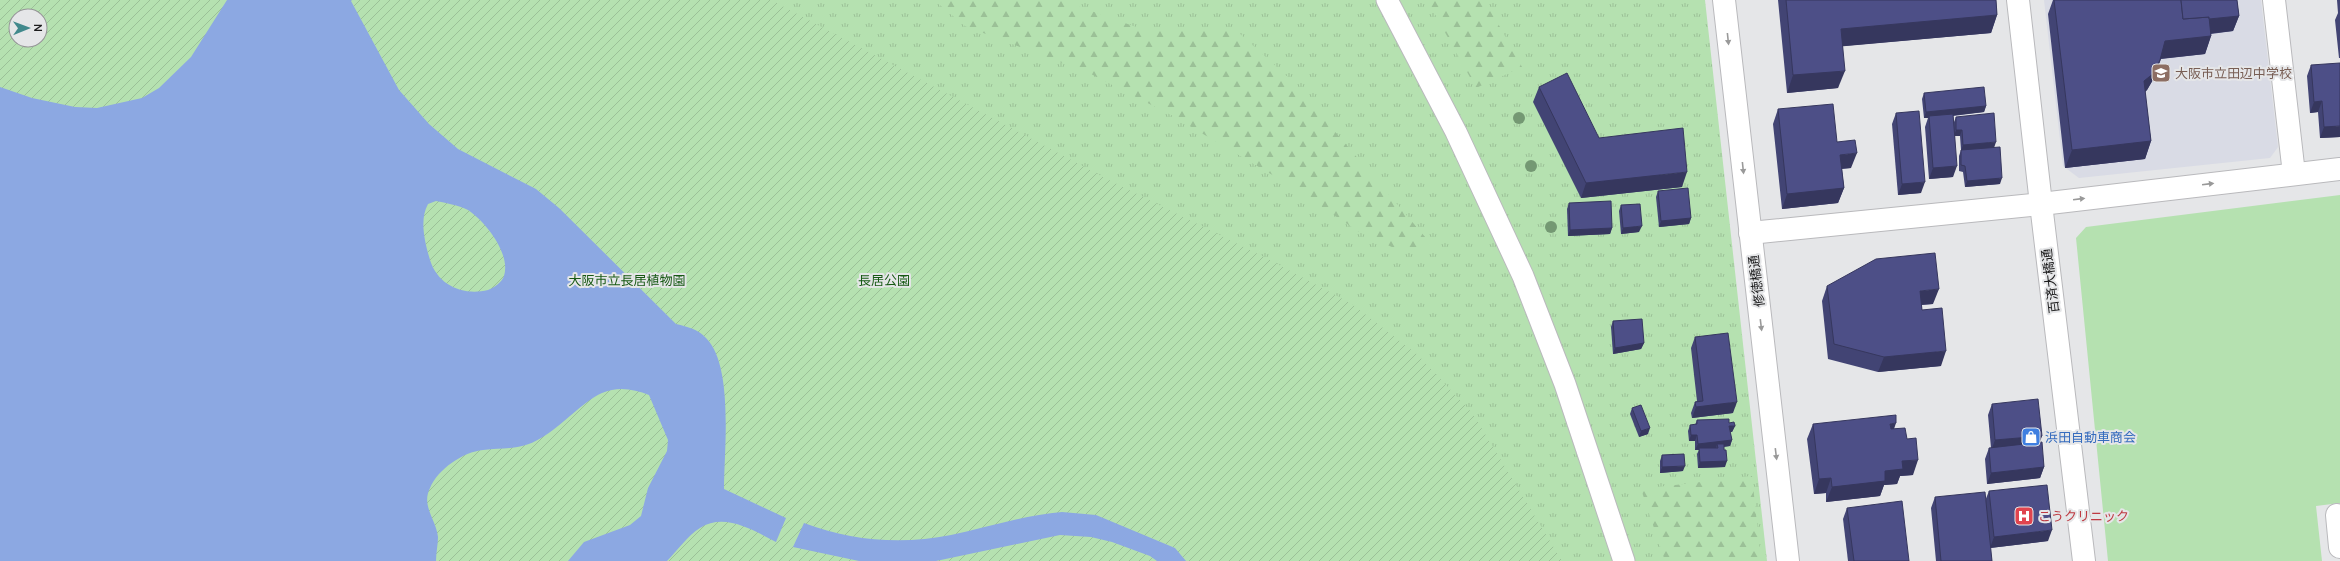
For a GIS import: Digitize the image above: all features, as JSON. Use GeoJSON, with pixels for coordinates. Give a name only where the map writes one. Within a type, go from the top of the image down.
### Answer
{"type":"FeatureCollection","features":[{"type":"Feature","properties":{"kind":"street"},"geometry":{"type":"LineString","coordinates":[[1388,0],[1462,145],[1523,276],[1565,384],[1624,561]]}},
{"type":"Feature","properties":{"kind":"street","name":"修徳橋通"},"geometry":{"type":"LineString","coordinates":[[1724,0],[1788,561]]}},
{"type":"Feature","properties":{"kind":"street","name":"百済大橋通"},"geometry":{"type":"LineString","coordinates":[[2018,0],[2084,561]]}},
{"type":"Feature","properties":{"kind":"street"},"geometry":{"type":"LineString","coordinates":[[2274,0],[2294,174]]}},
{"type":"Feature","properties":{"kind":"street"},"geometry":{"type":"LineString","coordinates":[[1750,233],[2041,204],[2340,169]]}},
{"type":"Feature","properties":{"kind":"street"},"geometry":{"type":"LineString","coordinates":[[2337,515],[2340,547]]}},
{"type":"Feature","properties":{"kind":"shaded area","name":"大阪市立田辺中学校"},"geometry":{"type":"Polygon","coordinates":[[[2044,0],[2261,0],[2278,147],[2270,158],[2079,178],[2063,166],[2044,0]]]}},
{"type":"Feature","properties":{"kind":"green space","name":"大阪市立長居植物園"},"geometry":{"type":"Polygon","coordinates":[[[0,0],[1705,0],[1767,561],[0,561],[0,0]]]}},
{"type":"Feature","properties":{"kind":"green space","name":"大阪市立長居植物園"},"geometry":{"type":"Polygon","coordinates":[[[0,0],[771,0],[1107,179],[1270,260],[1352,304],[1418,355],[1473,414],[1562,561],[0,561],[0,0]]]}},
{"type":"Feature","properties":{"kind":"green space"},"geometry":{"type":"Polygon","coordinates":[[[934,0],[1061,0],[1136,27],[1165,31],[1218,28],[1239,33],[1289,78],[1426,238],[1426,246],[1420,252],[1394,248],[1359,232],[1296,189],[1171,115],[1091,74],[965,26],[934,0]]]}},
{"type":"Feature","properties":{"kind":"green space"},"geometry":{"type":"Polygon","coordinates":[[[1427,0],[1485,0],[1522,67],[1476,88],[1427,0]]]}},
{"type":"Feature","properties":{"kind":"green space"},"geometry":{"type":"Polygon","coordinates":[[[2340,195],[2340,503],[2316,506],[2322,561],[2108,561],[2076,238],[2086,227],[2340,195]]]}},
{"type":"Feature","properties":{"kind":"green space"},"geometry":{"type":"Polygon","coordinates":[[[1752,476],[1761,561],[1665,561],[1641,489],[1752,476]]]}},
{"type":"Feature","properties":{"kind":"water"},"geometry":{"type":"Polygon","coordinates":[[[227,0],[352,0],[351,1],[399,90],[429,124],[458,149],[536,189],[559,208],[676,324],[696,330],[706,338],[715,351],[721,368],[724,388],[726,432],[724,489],[786,518],[776,542],[739,525],[729,522],[719,522],[710,524],[696,531],[667,561],[568,561],[584,542],[630,525],[641,516],[648,488],[667,451],[668,440],[649,395],[638,391],[620,389],[608,391],[594,397],[556,428],[533,442],[519,447],[475,451],[467,454],[445,468],[430,488],[427,501],[437,530],[438,537],[436,561],[0,561],[0,87],[32,98],[75,107],[97,108],[142,98],[159,88],[191,57],[227,0]],[[436,201],[428,204],[425,210],[423,224],[430,260],[439,276],[453,287],[470,292],[488,290],[500,283],[504,276],[504,258],[489,230],[475,215],[468,210],[456,205],[436,201]]]}},
{"type":"Feature","properties":{"kind":"water"},"geometry":{"type":"Polygon","coordinates":[[[1062,512],[1096,515],[1175,548],[1186,561],[1157,561],[1150,556],[1112,542],[1091,537],[1060,535],[936,561],[859,561],[793,547],[804,523],[840,534],[877,540],[914,540],[951,535],[1020,518],[1062,512]]]}},
{"type":"Feature","properties":{"kind":"building"},"geometry":{"type":"Polygon","coordinates":[[[1786,0],[1996,0],[1997,15],[1841,29],[1845,71],[1793,75],[1786,0]]]}},
{"type":"Feature","properties":{"kind":"building"},"geometry":{"type":"Polygon","coordinates":[[[2054,0],[2181,0],[2183,19],[2209,17],[2211,36],[2165,41],[2160,60],[2154,73],[2144,81],[2151,141],[2072,150],[2054,0]]]}},
{"type":"Feature","properties":{"kind":"building"},"geometry":{"type":"Polygon","coordinates":[[[2181,0],[2237,0],[2239,16],[2209,19],[2209,17],[2183,19],[2181,0]]]}},
{"type":"Feature","properties":{"kind":"building"},"geometry":{"type":"Polygon","coordinates":[[[2340,63],[2340,126],[2324,127],[2322,101],[2314,102],[2311,65],[2340,63]]]}},
{"type":"Feature","properties":{"kind":"building"},"geometry":{"type":"Polygon","coordinates":[[[1567,73],[1599,138],[1683,128],[1687,172],[1586,183],[1539,87],[1567,73]]]}},
{"type":"Feature","properties":{"kind":"building"},"geometry":{"type":"Polygon","coordinates":[[[1984,87],[1986,106],[1926,112],[1924,93],[1984,87]]]}},
{"type":"Feature","properties":{"kind":"building"},"geometry":{"type":"Polygon","coordinates":[[[1833,104],[1837,142],[1855,140],[1857,153],[1840,155],[1844,188],[1787,194],[1778,109],[1833,104]]]}},
{"type":"Feature","properties":{"kind":"building"},"geometry":{"type":"Polygon","coordinates":[[[1919,111],[1925,182],[1902,184],[1896,113],[1919,111]]]}},
{"type":"Feature","properties":{"kind":"building"},"geometry":{"type":"Polygon","coordinates":[[[1994,113],[1996,142],[1963,145],[1962,130],[1956,130],[1956,117],[1994,113]]]}},
{"type":"Feature","properties":{"kind":"building"},"geometry":{"type":"Polygon","coordinates":[[[1953,114],[1957,166],[1933,168],[1929,116],[1953,114]]]}},
{"type":"Feature","properties":{"kind":"building"},"geometry":{"type":"Polygon","coordinates":[[[2000,147],[2002,178],[1967,181],[1965,166],[1961,165],[1961,150],[2000,147]]]}},
{"type":"Feature","properties":{"kind":"building"},"geometry":{"type":"Polygon","coordinates":[[[1688,188],[1691,218],[1661,221],[1658,191],[1688,188]]]}},
{"type":"Feature","properties":{"kind":"building"},"geometry":{"type":"Polygon","coordinates":[[[1611,201],[1612,228],[1570,230],[1569,203],[1611,201]]]}},
{"type":"Feature","properties":{"kind":"building"},"geometry":{"type":"Polygon","coordinates":[[[1640,204],[1642,226],[1623,228],[1621,205],[1640,204]]]}},
{"type":"Feature","properties":{"kind":"building"},"geometry":{"type":"Polygon","coordinates":[[[1935,253],[1939,289],[1920,291],[1922,310],[1942,308],[1946,351],[1884,357],[1834,344],[1827,286],[1876,259],[1935,253]]]}},
{"type":"Feature","properties":{"kind":"building"},"geometry":{"type":"Polygon","coordinates":[[[1642,319],[1644,343],[1615,348],[1613,321],[1642,319]]]}},
{"type":"Feature","properties":{"kind":"building"},"geometry":{"type":"Polygon","coordinates":[[[1728,333],[1737,402],[1696,407],[1695,402],[1703,401],[1695,337],[1728,333]]]}},
{"type":"Feature","properties":{"kind":"building"},"geometry":{"type":"Polygon","coordinates":[[[2038,399],[2042,436],[1995,440],[1992,404],[2038,399]]]}},
{"type":"Feature","properties":{"kind":"building"},"geometry":{"type":"Polygon","coordinates":[[[1641,405],[1650,428],[1641,431],[1632,408],[1641,405]]]}},
{"type":"Feature","properties":{"kind":"building"},"geometry":{"type":"Polygon","coordinates":[[[1896,415],[1896,423],[1890,424],[1891,429],[1905,428],[1907,439],[1916,438],[1918,460],[1902,461],[1903,469],[1885,471],[1885,481],[1832,487],[1831,478],[1819,479],[1813,424],[1896,415]]]}},
{"type":"Feature","properties":{"kind":"building"},"geometry":{"type":"Polygon","coordinates":[[[1729,419],[1729,423],[1734,422],[1735,426],[1729,426],[1732,440],[1698,444],[1697,435],[1691,435],[1690,425],[1697,424],[1697,420],[1729,419]]]}},
{"type":"Feature","properties":{"kind":"building"},"geometry":{"type":"Polygon","coordinates":[[[2042,442],[2044,467],[1991,473],[1989,448],[2042,442]]]}},
{"type":"Feature","properties":{"kind":"building"},"geometry":{"type":"Polygon","coordinates":[[[1717,444],[1724,444],[1727,461],[1700,462],[1699,448],[1718,448],[1717,444]]]}},
{"type":"Feature","properties":{"kind":"building"},"geometry":{"type":"Polygon","coordinates":[[[1684,454],[1685,466],[1662,467],[1662,455],[1684,454]]]}},
{"type":"Feature","properties":{"kind":"building"},"geometry":{"type":"Polygon","coordinates":[[[2047,485],[2052,530],[1994,537],[1989,491],[2047,485]]]}},
{"type":"Feature","properties":{"kind":"building"},"geometry":{"type":"Polygon","coordinates":[[[1985,492],[1992,561],[1941,561],[1935,497],[1985,492]]]}},
{"type":"Feature","properties":{"kind":"building"},"geometry":{"type":"Polygon","coordinates":[[[1902,501],[1909,561],[1854,561],[1847,508],[1902,501]]]}},
{"type":"Feature","properties":{"kind":"place","name":"大阪市立田辺中学校"},"geometry":{"type":"Point","coordinates":[2161,73]}},
{"type":"Feature","properties":{"kind":"place","name":"浜田自動車商会"},"geometry":{"type":"Point","coordinates":[2031,437]}},
{"type":"Feature","properties":{"kind":"place","name":"こうクリニック"},"geometry":{"type":"Point","coordinates":[2024,516]}},
{"type":"Feature","properties":{"kind":"park label","name":"長居公園"},"geometry":{"type":"Point","coordinates":[884,280]}}]}
